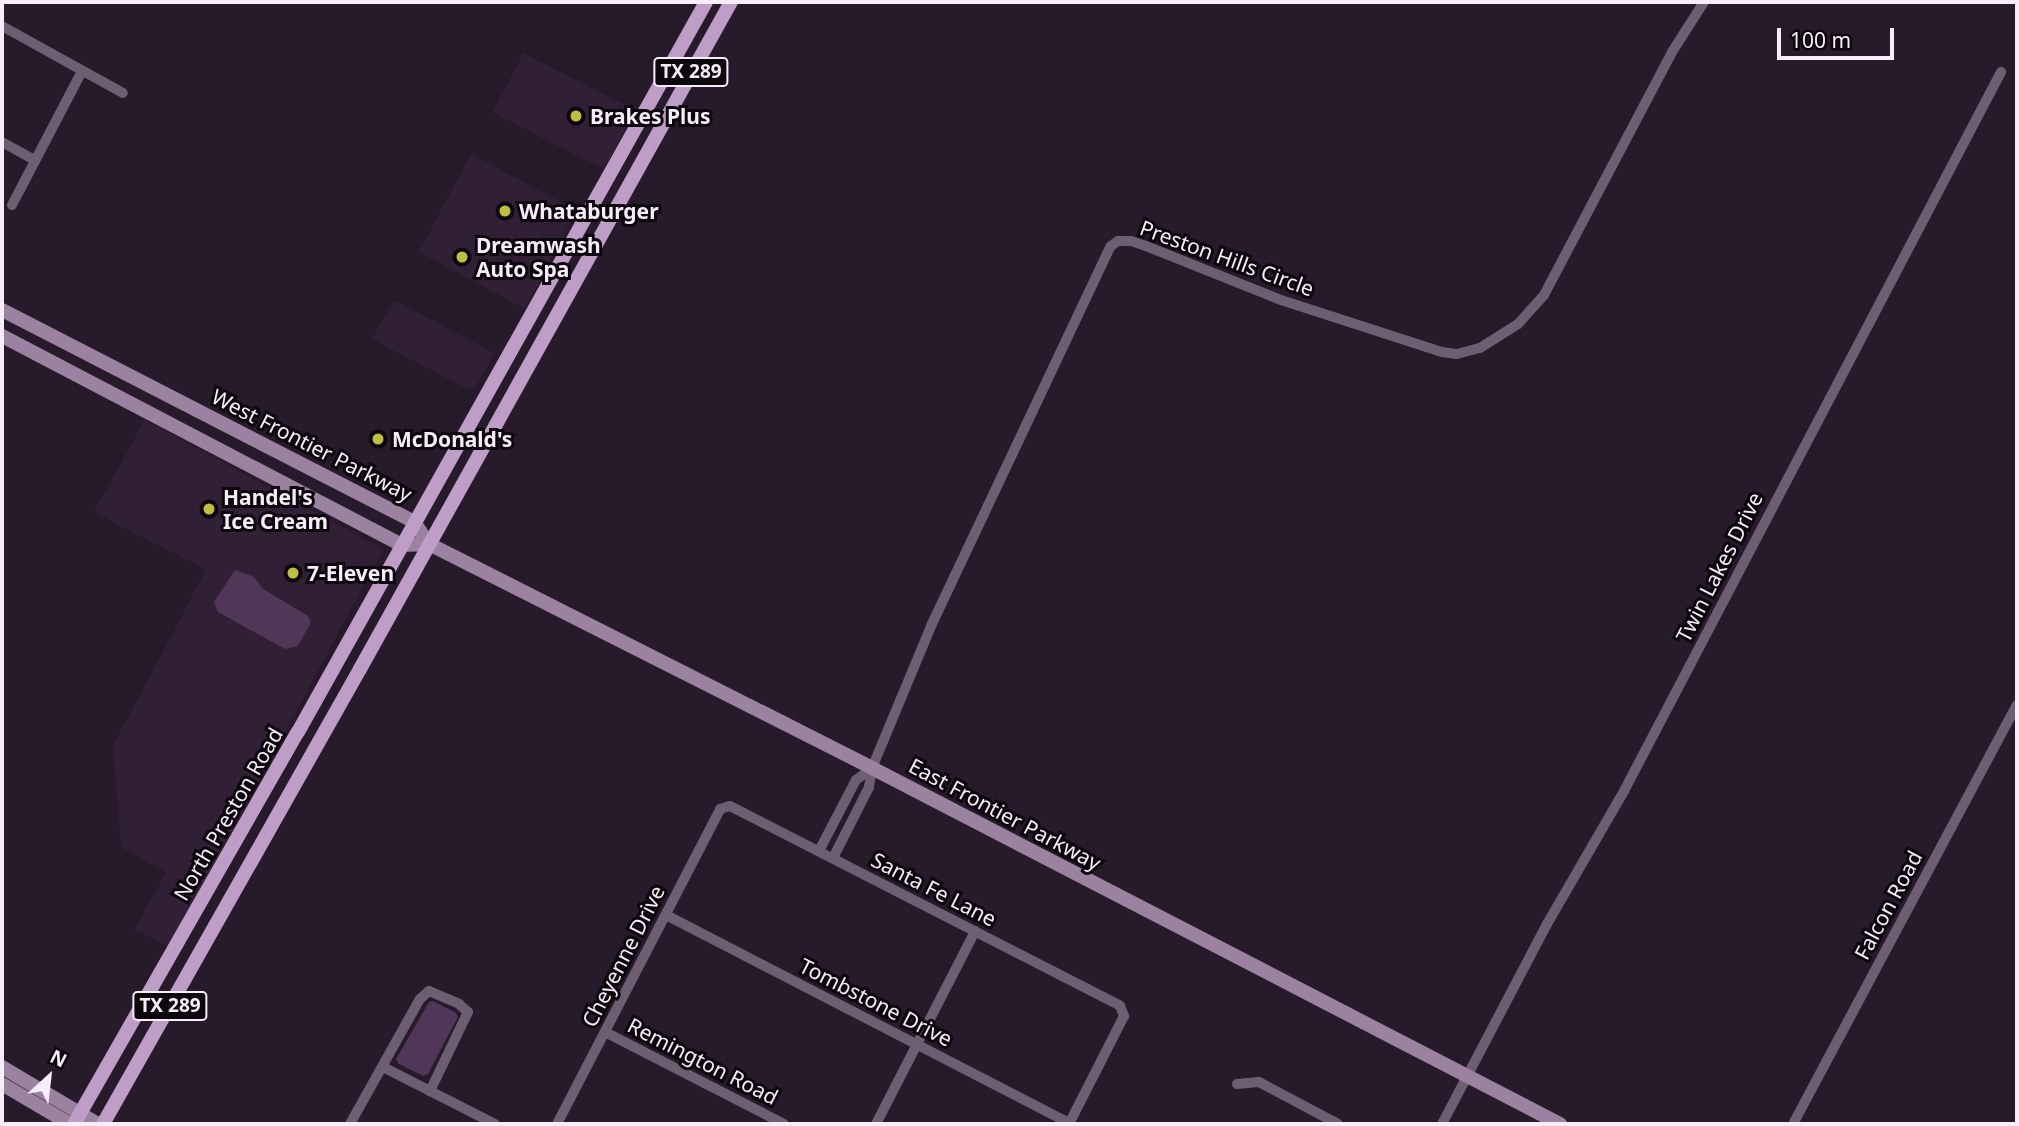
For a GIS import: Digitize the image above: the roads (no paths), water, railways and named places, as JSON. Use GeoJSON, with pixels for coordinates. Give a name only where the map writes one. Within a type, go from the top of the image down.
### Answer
{"type":"FeatureCollection","features":[{"type":"Feature","properties":{"kind":"main road","name":"TX 289"},"geometry":{"type":"LineString","coordinates":[[414,522],[630,143],[706,2]]}},
{"type":"Feature","properties":{"kind":"main road","name":"TX 289"},"geometry":{"type":"LineString","coordinates":[[429,544],[731,2]]}},
{"type":"Feature","properties":{"kind":"main road","name":"North Preston Road"},"geometry":{"type":"LineString","coordinates":[[75,1121],[259,802],[414,522]]}},
{"type":"Feature","properties":{"kind":"main road","name":"North Preston Road"},"geometry":{"type":"LineString","coordinates":[[101,1124],[429,544]]}},
{"type":"Feature","properties":{"kind":"main road"},"geometry":{"type":"LineString","coordinates":[[259,802],[279,813]]}},
{"type":"Feature","properties":{"kind":"street","name":"Preston Hills Circle"},"geometry":{"type":"LineString","coordinates":[[872,768],[931,626],[1111,246],[1118,241],[1131,241],[1281,300],[1442,352],[1457,354],[1480,348],[1518,324],[1544,295],[1677,43],[1704,2]]}},
{"type":"Feature","properties":{"kind":"street"},"geometry":{"type":"LineString","coordinates":[[2,26],[123,93]]}},
{"type":"Feature","properties":{"kind":"street"},"geometry":{"type":"LineString","coordinates":[[12,205],[82,71]]}},
{"type":"Feature","properties":{"kind":"street","name":"Twin Lakes Drive"},"geometry":{"type":"LineString","coordinates":[[1442,1124],[1547,924],[1624,791],[2001,72]]}},
{"type":"Feature","properties":{"kind":"street"},"geometry":{"type":"LineString","coordinates":[[2,142],[35,160]]}},
{"type":"Feature","properties":{"kind":"street","name":"West Frontier Parkway"},"geometry":{"type":"LineString","coordinates":[[2,310],[414,522],[429,544]]}},
{"type":"Feature","properties":{"kind":"street"},"geometry":{"type":"LineString","coordinates":[[2,336],[401,545],[429,544]]}},
{"type":"Feature","properties":{"kind":"street","name":"East Frontier Parkway"},"geometry":{"type":"LineString","coordinates":[[429,544],[872,768],[1560,1124]]}},
{"type":"Feature","properties":{"kind":"street","name":"Falcon Road"},"geometry":{"type":"LineString","coordinates":[[1793,1124],[2017,705]]}},
{"type":"Feature","properties":{"kind":"street"},"geometry":{"type":"LineString","coordinates":[[819,851],[856,780],[872,768]]}},
{"type":"Feature","properties":{"kind":"street"},"geometry":{"type":"LineString","coordinates":[[833,858],[869,787],[872,768]]}},
{"type":"Feature","properties":{"kind":"street","name":"Santa Fe Lane"},"geometry":{"type":"LineString","coordinates":[[725,806],[730,806],[833,858],[1124,1010],[1124,1016],[1069,1124]]}},
{"type":"Feature","properties":{"kind":"street","name":"Cheyenne Drive"},"geometry":{"type":"LineString","coordinates":[[557,1124],[725,806]]}},
{"type":"Feature","properties":{"kind":"street","name":"Tombstone Drive"},"geometry":{"type":"LineString","coordinates":[[666,915],[1069,1124]]}},
{"type":"Feature","properties":{"kind":"street"},"geometry":{"type":"LineString","coordinates":[[876,1124],[975,931]]}},
{"type":"Feature","properties":{"kind":"street"},"geometry":{"type":"LineString","coordinates":[[350,1124],[420,999],[429,991],[439,993],[468,1012],[430,1091]]}},
{"type":"Feature","properties":{"kind":"street","name":"Remington Road"},"geometry":{"type":"LineString","coordinates":[[605,1032],[779,1123]]}},
{"type":"Feature","properties":{"kind":"street"},"geometry":{"type":"LineString","coordinates":[[383,1067],[495,1124]]}},
{"type":"Feature","properties":{"kind":"street"},"geometry":{"type":"LineString","coordinates":[[2,1068],[75,1121]]}},
{"type":"Feature","properties":{"kind":"street"},"geometry":{"type":"LineString","coordinates":[[1237,1084],[1259,1082],[1338,1124]]}},
{"type":"Feature","properties":{"kind":"street"},"geometry":{"type":"LineString","coordinates":[[2,1084],[75,1121],[101,1124]]}},
{"type":"Feature","properties":{"kind":"place","name":"Brakes Plus"},"geometry":{"type":"Point","coordinates":[576,116]}},
{"type":"Feature","properties":{"kind":"place","name":"Whataburger"},"geometry":{"type":"Point","coordinates":[505,211]}},
{"type":"Feature","properties":{"kind":"place","name":"Dreamwash Auto Spa"},"geometry":{"type":"Point","coordinates":[462,257]}},
{"type":"Feature","properties":{"kind":"place","name":"McDonald's"},"geometry":{"type":"Point","coordinates":[378,439]}},
{"type":"Feature","properties":{"kind":"place","name":"Handel's Ice Cream"},"geometry":{"type":"Point","coordinates":[209,509]}},
{"type":"Feature","properties":{"kind":"place","name":"7-Eleven"},"geometry":{"type":"Point","coordinates":[293,573]}}]}
